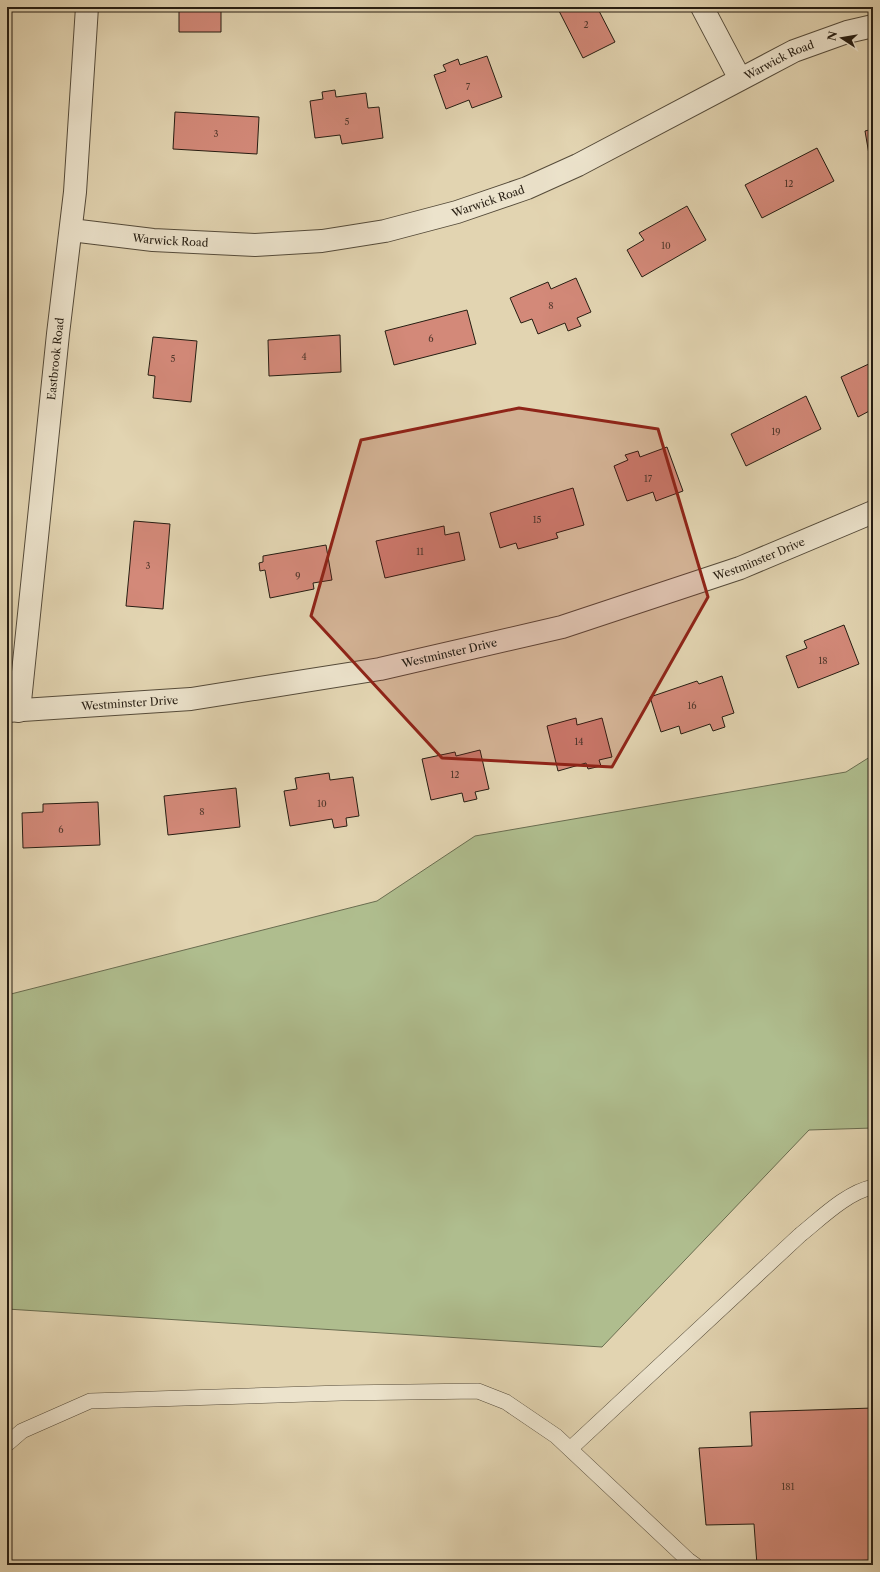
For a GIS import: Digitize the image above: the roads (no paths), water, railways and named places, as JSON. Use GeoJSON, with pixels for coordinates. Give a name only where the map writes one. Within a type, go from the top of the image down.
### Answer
{"type":"FeatureCollection","features":[{"type":"Feature","properties":{"kind":"street","name":"Eastbrook Road"},"geometry":{"type":"LineString","coordinates":[[13,711],[75,192],[87,7]]}},
{"type":"Feature","properties":{"kind":"street"},"geometry":{"type":"LineString","coordinates":[[702,7],[740,79]]}},
{"type":"Feature","properties":{"kind":"street","name":"Warwick Road"},"geometry":{"type":"LineString","coordinates":[[71,230],[153,240],[255,245],[322,241],[385,231],[457,212],[527,188],[578,166],[794,51],[847,32],[873,26]]}},
{"type":"Feature","properties":{"kind":"street","name":"Westminster Drive"},"geometry":{"type":"LineString","coordinates":[[13,711],[191,699],[380,669],[547,631],[570,625],[740,568],[873,512]]}},
{"type":"Feature","properties":{"kind":"lane"},"geometry":{"type":"LineString","coordinates":[[570,1449],[800,1235],[840,1202],[873,1187]]}},
{"type":"Feature","properties":{"kind":"lane"},"geometry":{"type":"LineString","coordinates":[[7,1444],[22,1431],[90,1401],[341,1393],[478,1391],[506,1402],[556,1436],[695,1565]]}}]}
